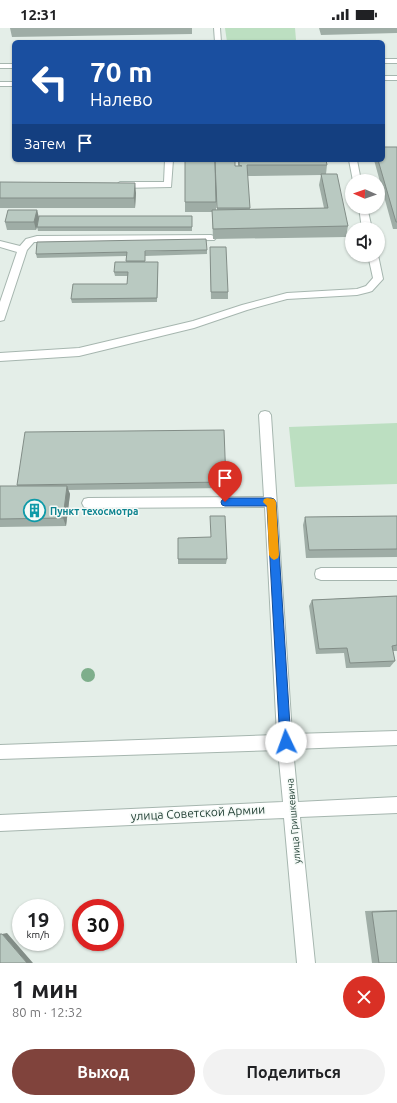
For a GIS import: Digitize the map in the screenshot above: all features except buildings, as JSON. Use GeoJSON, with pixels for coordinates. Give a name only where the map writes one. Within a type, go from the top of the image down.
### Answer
{"type":"FeatureCollection","features":[{"type":"Feature","properties":{"kind":"street"},"geometry":{"type":"LineString","coordinates":[[217,28],[218,40]]}},
{"type":"Feature","properties":{"kind":"street"},"geometry":{"type":"LineString","coordinates":[[385,61],[397,61]]}},
{"type":"Feature","properties":{"kind":"street"},"geometry":{"type":"LineString","coordinates":[[0,66],[12,66]]}},
{"type":"Feature","properties":{"kind":"street"},"geometry":{"type":"LineString","coordinates":[[385,78],[397,78]]}},
{"type":"Feature","properties":{"kind":"street"},"geometry":{"type":"LineString","coordinates":[[0,84],[12,84]]}},
{"type":"Feature","properties":{"kind":"street"},"geometry":{"type":"LineString","coordinates":[[112,185],[168,185],[169,162]]}},
{"type":"Feature","properties":{"kind":"street"},"geometry":{"type":"LineString","coordinates":[[353,162],[356,174]]}},
{"type":"Feature","properties":{"kind":"street"},"geometry":{"type":"LineString","coordinates":[[0,317],[22,250],[29,240],[211,238]]}},
{"type":"Feature","properties":{"kind":"street"},"geometry":{"type":"LineString","coordinates":[[0,244],[22,250]]}},
{"type":"Feature","properties":{"kind":"street"},"geometry":{"type":"LineString","coordinates":[[0,357],[79,352],[194,324],[245,307],[287,296],[357,292],[369,289],[378,279],[374,262]]}},
{"type":"Feature","properties":{"kind":"street","name":"улица Гришкевича"},"geometry":{"type":"LineString","coordinates":[[265,416],[291,809],[306,963]]}},
{"type":"Feature","properties":{"kind":"street"},"geometry":{"type":"LineString","coordinates":[[88,504],[271,502]]}},
{"type":"Feature","properties":{"kind":"street"},"geometry":{"type":"LineString","coordinates":[[321,574],[397,574]]}},
{"type":"Feature","properties":{"kind":"street"},"geometry":{"type":"LineString","coordinates":[[0,752],[397,738]]}},
{"type":"Feature","properties":{"kind":"street","name":"улица Советской Армии"},"geometry":{"type":"LineString","coordinates":[[0,823],[397,805]]}},
{"type":"Feature","properties":{"kind":"green space"},"geometry":{"type":"Polygon","coordinates":[[[225,28],[295,28],[296,40],[227,40],[225,28]]]}},
{"type":"Feature","properties":{"kind":"green space"},"geometry":{"type":"Polygon","coordinates":[[[397,423],[397,484],[295,487],[289,427],[397,423]]]}},
{"type":"Feature","properties":{"kind":"slow traffic"},"geometry":{"type":"LineString","coordinates":[[267,502],[271,502],[274,555]]}},
{"type":"Feature","properties":{"kind":"place","name":"Пункт техосмотра"},"geometry":{"type":"Point","coordinates":[34,511]}},
{"type":"Feature","properties":{"kind":"route"},"geometry":{"type":"LineString","coordinates":[[225,502],[271,502],[286,742]]}}]}
